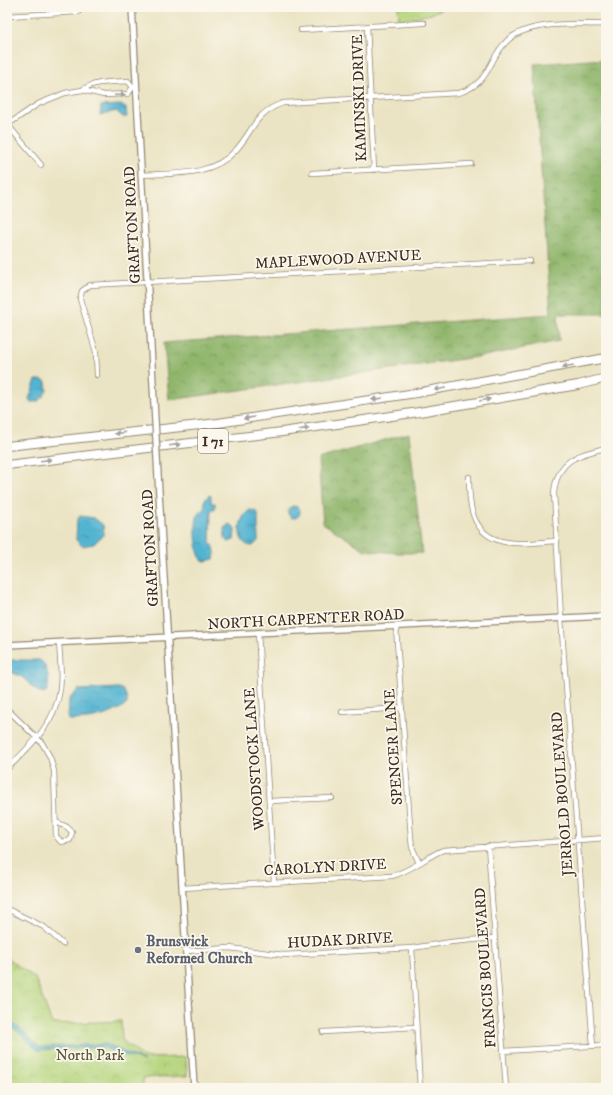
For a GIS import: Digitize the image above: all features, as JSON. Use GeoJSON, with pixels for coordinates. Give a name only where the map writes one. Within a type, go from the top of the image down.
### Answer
{"type":"FeatureCollection","features":[{"type":"Feature","properties":{"kind":"highway","name":"I 71"},"geometry":{"type":"LineString","coordinates":[[7,446],[218,423],[416,393],[606,358]]}},
{"type":"Feature","properties":{"kind":"highway","name":"I 71"},"geometry":{"type":"LineString","coordinates":[[7,465],[239,438],[355,422],[606,378]]}},
{"type":"Feature","properties":{"kind":"street","name":"GRAFTON ROAD"},"geometry":{"type":"LineString","coordinates":[[132,7],[135,87],[194,1088]]}},
{"type":"Feature","properties":{"kind":"street"},"geometry":{"type":"LineString","coordinates":[[7,16],[78,12]]}},
{"type":"Feature","properties":{"kind":"street"},"geometry":{"type":"LineString","coordinates":[[300,30],[424,22]]}},
{"type":"Feature","properties":{"kind":"street"},"geometry":{"type":"LineString","coordinates":[[141,175],[192,172],[216,165],[236,149],[252,125],[262,114],[282,103],[459,93],[478,83],[488,72],[503,45],[522,31],[538,27],[606,24]]}},
{"type":"Feature","properties":{"kind":"street","name":"KAMINSKI DRIVE"},"geometry":{"type":"LineString","coordinates":[[367,26],[374,170]]}},
{"type":"Feature","properties":{"kind":"street"},"geometry":{"type":"LineString","coordinates":[[41,165],[7,125],[46,100],[65,93],[82,90],[86,87],[101,83],[128,81],[135,87],[128,94],[120,95],[98,94],[82,90]]}},
{"type":"Feature","properties":{"kind":"street"},"geometry":{"type":"LineString","coordinates":[[312,173],[471,164]]}},
{"type":"Feature","properties":{"kind":"street","name":"MAPLEWOOD AVENUE"},"geometry":{"type":"LineString","coordinates":[[97,375],[96,355],[80,302],[81,293],[90,285],[530,261]]}},
{"type":"Feature","properties":{"kind":"street","name":"JERROLD BOULEVARD"},"geometry":{"type":"LineString","coordinates":[[593,1046],[560,618],[554,493],[559,473],[566,464],[575,457],[606,448]]}},
{"type":"Feature","properties":{"kind":"street"},"geometry":{"type":"LineString","coordinates":[[469,477],[472,511],[477,524],[486,534],[498,541],[513,544],[556,541]]}},
{"type":"Feature","properties":{"kind":"street","name":"NORTH CARPENTER ROAD"},"geometry":{"type":"LineString","coordinates":[[7,645],[606,616]]}},
{"type":"Feature","properties":{"kind":"street","name":"SPENCER LANE"},"geometry":{"type":"LineString","coordinates":[[396,627],[411,838],[412,847],[419,863]]}},
{"type":"Feature","properties":{"kind":"street","name":"WOODSTOCK LANE"},"geometry":{"type":"LineString","coordinates":[[258,633],[270,801],[274,882]]}},
{"type":"Feature","properties":{"kind":"street"},"geometry":{"type":"LineString","coordinates":[[7,769],[37,738],[49,722],[58,702],[61,679],[59,643]]}},
{"type":"Feature","properties":{"kind":"street"},"geometry":{"type":"LineString","coordinates":[[342,712],[402,708]]}},
{"type":"Feature","properties":{"kind":"street"},"geometry":{"type":"LineString","coordinates":[[7,709],[47,749],[52,763],[56,836],[61,842],[66,842],[71,836],[70,829],[56,822]]}},
{"type":"Feature","properties":{"kind":"street"},"geometry":{"type":"LineString","coordinates":[[270,801],[332,798]]}},
{"type":"Feature","properties":{"kind":"street","name":"CAROLYN DRIVE"},"geometry":{"type":"LineString","coordinates":[[182,888],[392,876],[405,872],[443,850],[606,838]]}},
{"type":"Feature","properties":{"kind":"street","name":"FRANCIS BOULEVARD"},"geometry":{"type":"LineString","coordinates":[[488,846],[506,1088]]}},
{"type":"Feature","properties":{"kind":"street"},"geometry":{"type":"LineString","coordinates":[[7,909],[44,927],[63,944]]}},
{"type":"Feature","properties":{"kind":"street","name":"HUDAK DRIVE"},"geometry":{"type":"LineString","coordinates":[[186,951],[229,948],[284,955],[412,948],[451,942],[494,938]]}},
{"type":"Feature","properties":{"kind":"street"},"geometry":{"type":"LineString","coordinates":[[412,948],[420,1088]]}},
{"type":"Feature","properties":{"kind":"street"},"geometry":{"type":"LineString","coordinates":[[323,1032],[416,1027]]}},
{"type":"Feature","properties":{"kind":"street"},"geometry":{"type":"LineString","coordinates":[[503,1051],[606,1045]]}},
{"type":"Feature","properties":{"kind":"green space"},"geometry":{"type":"Polygon","coordinates":[[[398,7],[446,7],[431,14],[399,21],[398,7]]]}},
{"type":"Feature","properties":{"kind":"green space"},"geometry":{"type":"Polygon","coordinates":[[[606,59],[606,314],[558,314],[559,341],[484,356],[169,400],[164,343],[551,314],[534,64],[606,59]]]}},
{"type":"Feature","properties":{"kind":"green space"},"geometry":{"type":"Polygon","coordinates":[[[409,433],[422,553],[396,553],[365,550],[323,523],[318,459],[409,433]]]}},
{"type":"Feature","properties":{"kind":"green space","name":"North Park"},"geometry":{"type":"Polygon","coordinates":[[[7,958],[35,978],[52,1024],[121,1021],[122,1040],[144,1058],[186,1057],[187,1076],[143,1078],[143,1088],[7,1088],[7,958]]]}},
{"type":"Feature","properties":{"kind":"water"},"geometry":{"type":"Polygon","coordinates":[[[121,105],[126,108],[127,117],[123,117],[116,111],[100,115],[101,106],[121,105]]]}},
{"type":"Feature","properties":{"kind":"water"},"geometry":{"type":"Polygon","coordinates":[[[36,380],[43,380],[46,382],[47,390],[43,397],[39,400],[31,402],[29,399],[36,380]]]}},
{"type":"Feature","properties":{"kind":"water"},"geometry":{"type":"Polygon","coordinates":[[[209,495],[211,496],[211,503],[215,503],[215,510],[211,510],[210,542],[214,548],[215,554],[214,559],[205,561],[201,560],[199,555],[196,521],[200,511],[204,511],[205,499],[209,495]]]}},
{"type":"Feature","properties":{"kind":"water"},"geometry":{"type":"Polygon","coordinates":[[[292,506],[296,506],[300,512],[296,518],[292,518],[288,514],[288,510],[292,506]]]}},
{"type":"Feature","properties":{"kind":"water"},"geometry":{"type":"Polygon","coordinates":[[[250,510],[256,511],[258,514],[258,541],[253,546],[247,545],[243,541],[240,531],[242,519],[250,510]]]}},
{"type":"Feature","properties":{"kind":"water"},"geometry":{"type":"Polygon","coordinates":[[[80,516],[94,518],[103,525],[104,534],[94,544],[82,546],[76,540],[77,520],[80,516]]]}},
{"type":"Feature","properties":{"kind":"water"},"geometry":{"type":"Polygon","coordinates":[[[229,524],[232,525],[235,530],[234,540],[228,542],[225,539],[224,528],[229,524]]]}},
{"type":"Feature","properties":{"kind":"water"},"geometry":{"type":"Polygon","coordinates":[[[7,660],[40,660],[45,666],[48,675],[48,688],[46,692],[39,692],[22,677],[7,671],[7,660]]]}},
{"type":"Feature","properties":{"kind":"water"},"geometry":{"type":"Polygon","coordinates":[[[119,688],[125,692],[127,704],[114,712],[99,717],[68,720],[69,699],[78,690],[119,688]]]}},
{"type":"Feature","properties":{"kind":"water"},"geometry":{"type":"Polygon","coordinates":[[[7,1021],[19,1027],[39,1047],[106,1044],[144,1061],[119,1054],[103,1047],[38,1050],[19,1032],[7,1026],[7,1021]]]}},
{"type":"Feature","properties":{"kind":"place","name":"Brunswick Reformed Church"},"geometry":{"type":"Point","coordinates":[138,950]}}]}
